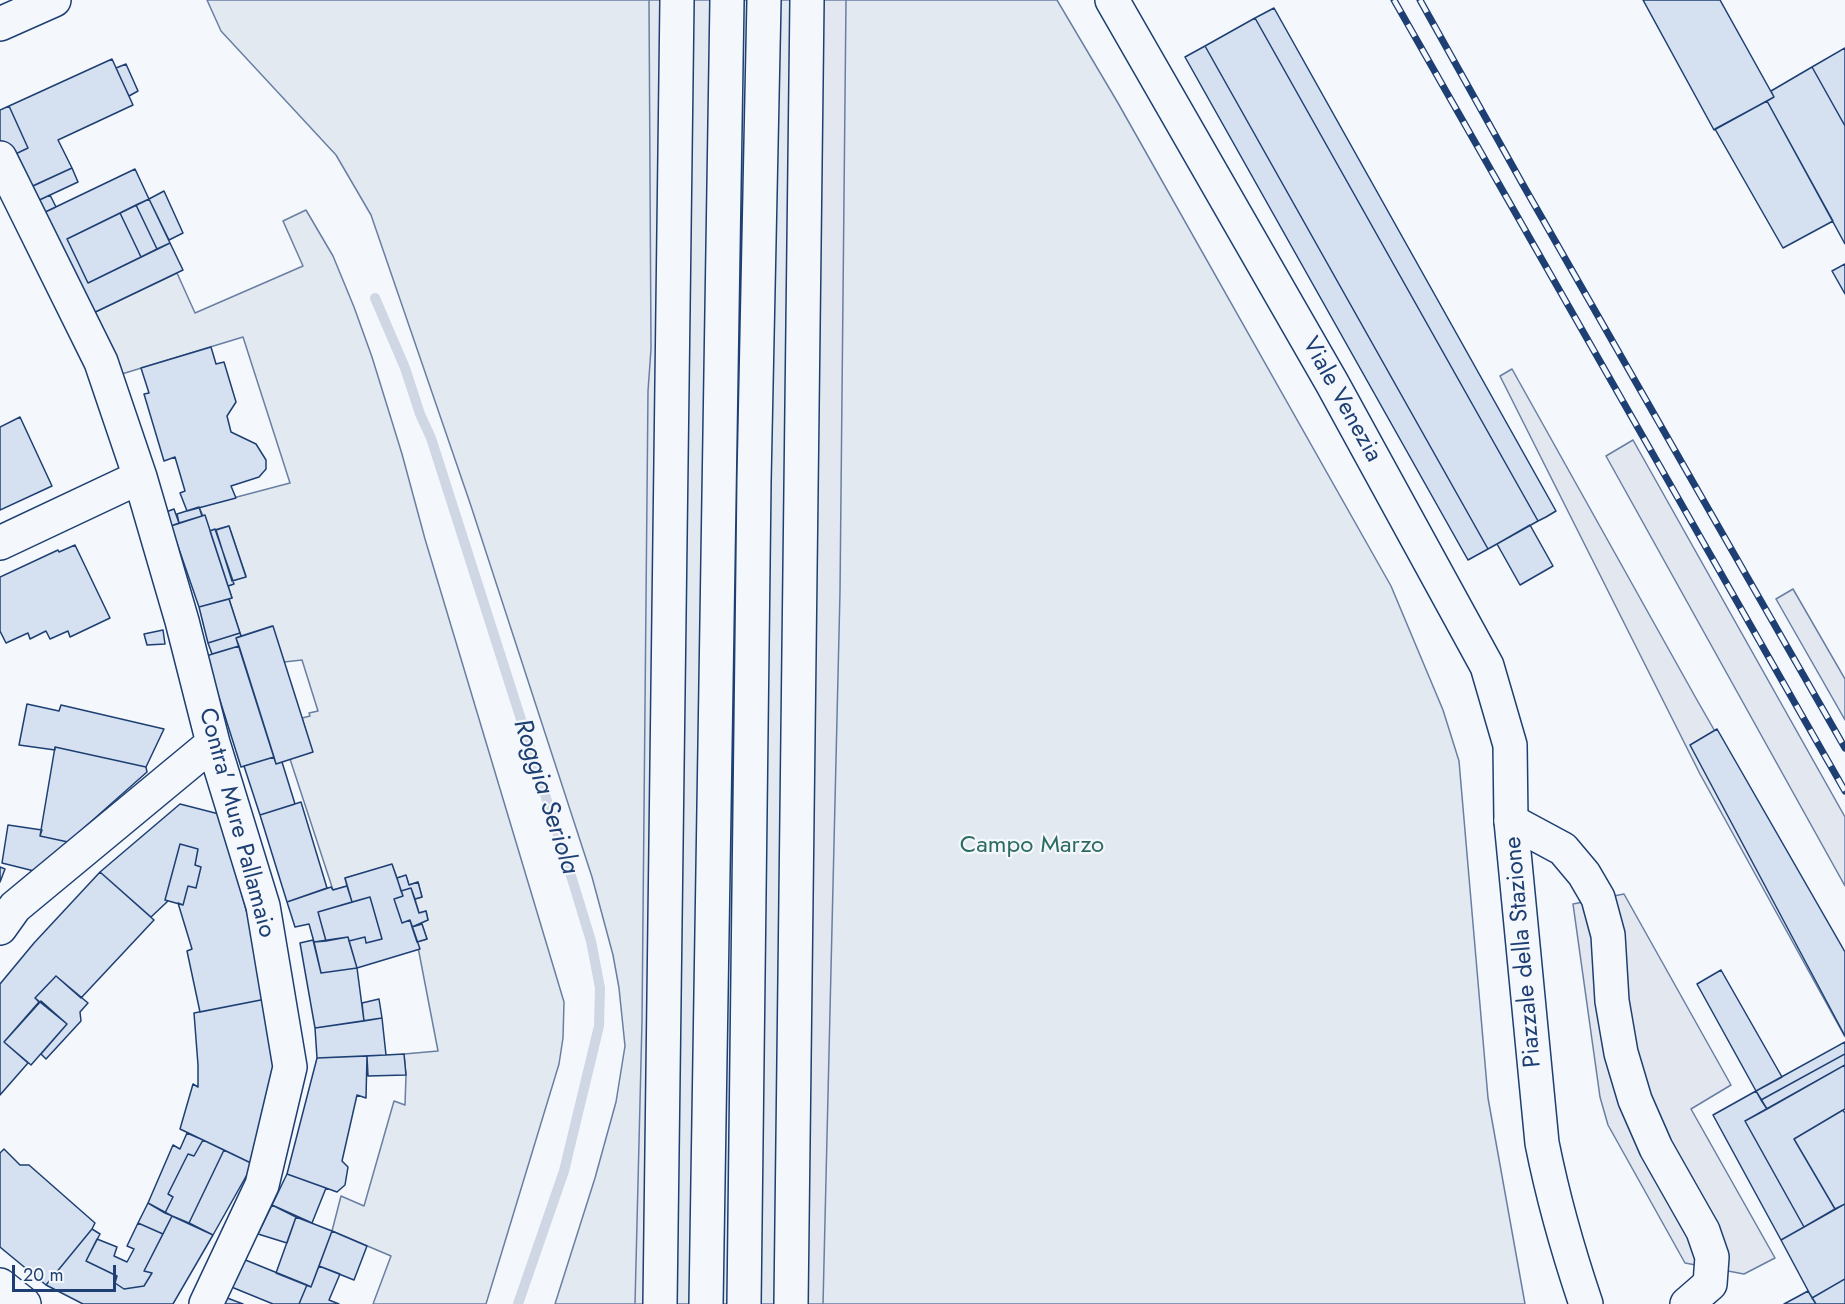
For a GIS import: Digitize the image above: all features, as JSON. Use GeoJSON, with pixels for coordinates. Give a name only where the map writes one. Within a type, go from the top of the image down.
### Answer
{"type":"FeatureCollection","features":[{"type":"Feature","properties":{"kind":"street"},"geometry":{"type":"LineString","coordinates":[[0,24],[54,0]]}},
{"type":"Feature","properties":{"kind":"street"},"geometry":{"type":"LineString","coordinates":[[660,1304],[677,0]]}},
{"type":"Feature","properties":{"kind":"street"},"geometry":{"type":"LineString","coordinates":[[706,1304],[727,0]]}},
{"type":"Feature","properties":{"kind":"street"},"geometry":{"type":"LineString","coordinates":[[744,1304],[754,481],[764,0]]}},
{"type":"Feature","properties":{"kind":"street"},"geometry":{"type":"LineString","coordinates":[[791,1304],[807,0]]}},
{"type":"Feature","properties":{"kind":"street","name":"Viale Venezia"},"geometry":{"type":"LineString","coordinates":[[1112,0],[1332,383],[1487,666],[1510,745],[1511,821]]}},
{"type":"Feature","properties":{"kind":"street","name":"Contra' Mure Pallamaio"},"geometry":{"type":"LineString","coordinates":[[0,158],[101,362],[140,477],[183,621],[213,743],[263,906],[290,1067],[262,1185],[206,1304]]}},
{"type":"Feature","properties":{"kind":"street"},"geometry":{"type":"LineString","coordinates":[[0,543],[140,477]]}},
{"type":"Feature","properties":{"kind":"street"},"geometry":{"type":"LineString","coordinates":[[0,928],[15,907],[213,743]]}},
{"type":"Feature","properties":{"kind":"street","name":"Piazzale della Stazione"},"geometry":{"type":"LineString","coordinates":[[1511,821],[1542,1143],[1551,1192],[1585,1295]]}},
{"type":"Feature","properties":{"kind":"street","name":"Piazzale della Stazione"},"geometry":{"type":"LineString","coordinates":[[1511,821],[1563,849],[1584,874],[1598,898],[1608,935],[1610,989],[1621,1053],[1635,1100],[1656,1148],[1703,1231],[1712,1257],[1710,1284],[1688,1304]]}},
{"type":"Feature","properties":{"kind":"street"},"geometry":{"type":"LineString","coordinates":[[0,1285],[24,1304]]}},
{"type":"Feature","properties":{"kind":"green space","name":"Campo Marzo"},"geometry":{"type":"Polygon","coordinates":[[[207,0],[1057,0],[1118,103],[1391,586],[1443,710],[1459,761],[1488,1098],[1525,1304],[555,1304],[595,1178],[616,1102],[625,1046],[613,955],[592,877],[470,503],[371,215],[336,155],[221,31],[207,0]]]}},
{"type":"Feature","properties":{"kind":"green space"},"geometry":{"type":"Polygon","coordinates":[[[306,210],[333,256],[372,357],[564,1002],[563,1038],[559,1064],[486,1304],[373,1304],[391,1256],[332,1231],[341,1196],[364,1206],[394,1101],[405,1105],[404,1054],[438,1051],[417,942],[427,939],[421,922],[428,920],[426,911],[419,913],[415,899],[422,897],[418,882],[409,885],[406,876],[397,878],[392,865],[345,878],[347,886],[333,890],[290,759],[312,752],[302,718],[318,711],[302,660],[284,662],[272,626],[241,636],[229,599],[232,598],[228,586],[233,584],[232,581],[246,576],[229,526],[210,531],[199,507],[290,483],[243,337],[112,377],[87,316],[177,273],[195,313],[303,266],[283,221],[306,210]]]}},
{"type":"Feature","properties":{"kind":"shaded area"},"geometry":{"type":"Polygon","coordinates":[[[649,0],[677,0],[660,1304],[635,1304],[642,1021],[648,391],[651,349],[649,0]]]}},
{"type":"Feature","properties":{"kind":"shaded area"},"geometry":{"type":"Polygon","coordinates":[[[807,0],[846,0],[840,592],[823,1304],[791,1304],[807,0]]]}},
{"type":"Feature","properties":{"kind":"shaded area"},"geometry":{"type":"Polygon","coordinates":[[[1512,369],[1697,700],[1845,958],[1845,1037],[1700,774],[1500,376],[1512,369]]]}},
{"type":"Feature","properties":{"kind":"shaded area"},"geometry":{"type":"Polygon","coordinates":[[[1633,440],[1845,817],[1845,886],[1606,456],[1633,440]]]}},
{"type":"Feature","properties":{"kind":"shaded area"},"geometry":{"type":"Polygon","coordinates":[[[1793,589],[1845,679],[1845,720],[1776,599],[1793,589]]]}},
{"type":"Feature","properties":{"kind":"shaded area"},"geometry":{"type":"Polygon","coordinates":[[[1624,894],[1731,1085],[1691,1109],[1775,1258],[1744,1274],[1685,1263],[1608,1125],[1600,1097],[1573,904],[1624,894]]]}},
{"type":"Feature","properties":{"kind":"building"},"geometry":{"type":"Polygon","coordinates":[[[1643,0],[1720,0],[1774,97],[1714,130],[1643,0]]]}},
{"type":"Feature","properties":{"kind":"building"},"geometry":{"type":"Polygon","coordinates":[[[1274,8],[1556,511],[1546,517],[1538,521],[1255,18],[1274,8]]]}},
{"type":"Feature","properties":{"kind":"building"},"geometry":{"type":"Polygon","coordinates":[[[1255,18],[1538,521],[1488,549],[1205,46],[1255,18]]]}},
{"type":"Feature","properties":{"kind":"building"},"geometry":{"type":"Polygon","coordinates":[[[1205,46],[1488,549],[1468,560],[1185,57],[1205,46]]]}},
{"type":"Feature","properties":{"kind":"building"},"geometry":{"type":"Polygon","coordinates":[[[1845,48],[1845,126],[1812,67],[1845,48]]]}},
{"type":"Feature","properties":{"kind":"building"},"geometry":{"type":"Polygon","coordinates":[[[112,59],[133,105],[58,140],[72,168],[20,192],[5,159],[28,148],[9,106],[112,59]]]}},
{"type":"Feature","properties":{"kind":"building"},"geometry":{"type":"Polygon","coordinates":[[[126,64],[138,91],[129,96],[116,68],[126,64]]]}},
{"type":"Feature","properties":{"kind":"building"},"geometry":{"type":"Polygon","coordinates":[[[1812,67],[1845,126],[1845,244],[1767,101],[1774,97],[1771,91],[1812,67]]]}},
{"type":"Feature","properties":{"kind":"building"},"geometry":{"type":"Polygon","coordinates":[[[1767,101],[1833,221],[1783,248],[1715,129],[1767,101]]]}},
{"type":"Feature","properties":{"kind":"building"},"geometry":{"type":"Polygon","coordinates":[[[9,106],[28,148],[5,159],[0,149],[0,110],[9,106]]]}},
{"type":"Feature","properties":{"kind":"building"},"geometry":{"type":"Polygon","coordinates":[[[72,168],[78,182],[33,203],[26,189],[72,168]]]}},
{"type":"Feature","properties":{"kind":"building"},"geometry":{"type":"Polygon","coordinates":[[[135,169],[149,199],[67,239],[88,283],[170,243],[183,270],[87,316],[39,215],[135,169]]]}},
{"type":"Feature","properties":{"kind":"building"},"geometry":{"type":"Polygon","coordinates":[[[164,191],[183,233],[169,240],[149,199],[164,191]]]}},
{"type":"Feature","properties":{"kind":"building"},"geometry":{"type":"Polygon","coordinates":[[[50,195],[56,207],[39,215],[33,203],[50,195]]]}},
{"type":"Feature","properties":{"kind":"building"},"geometry":{"type":"Polygon","coordinates":[[[149,199],[170,243],[157,249],[136,205],[149,199]]]}},
{"type":"Feature","properties":{"kind":"building"},"geometry":{"type":"Polygon","coordinates":[[[136,205],[157,249],[141,257],[120,213],[136,205]]]}},
{"type":"Feature","properties":{"kind":"building"},"geometry":{"type":"Polygon","coordinates":[[[120,213],[141,257],[88,283],[67,239],[120,213]]]}},
{"type":"Feature","properties":{"kind":"building"},"geometry":{"type":"Polygon","coordinates":[[[1845,264],[1845,294],[1832,271],[1845,264]]]}},
{"type":"Feature","properties":{"kind":"building"},"geometry":{"type":"Polygon","coordinates":[[[211,347],[216,364],[224,362],[236,402],[227,416],[231,432],[256,444],[266,460],[266,469],[259,477],[231,486],[236,498],[187,511],[180,493],[185,491],[175,457],[164,461],[144,394],[149,393],[141,368],[211,347]]]}},
{"type":"Feature","properties":{"kind":"building"},"geometry":{"type":"Polygon","coordinates":[[[20,417],[52,486],[0,510],[0,427],[20,417]]]}},
{"type":"Feature","properties":{"kind":"building"},"geometry":{"type":"Polygon","coordinates":[[[199,507],[202,516],[179,523],[177,514],[199,507]]]}},
{"type":"Feature","properties":{"kind":"building"},"geometry":{"type":"Polygon","coordinates":[[[174,509],[179,523],[171,526],[166,512],[174,509]]]}},
{"type":"Feature","properties":{"kind":"building"},"geometry":{"type":"Polygon","coordinates":[[[205,515],[232,598],[199,607],[171,526],[205,515]]]}},
{"type":"Feature","properties":{"kind":"building"},"geometry":{"type":"Polygon","coordinates":[[[1530,525],[1553,566],[1520,585],[1497,544],[1530,525]]]}},
{"type":"Feature","properties":{"kind":"building"},"geometry":{"type":"Polygon","coordinates":[[[229,526],[246,577],[232,581],[216,530],[229,526]]]}},
{"type":"Feature","properties":{"kind":"building"},"geometry":{"type":"Polygon","coordinates":[[[215,529],[234,584],[228,586],[210,531],[215,529]]]}},
{"type":"Feature","properties":{"kind":"building"},"geometry":{"type":"Polygon","coordinates":[[[75,545],[110,618],[70,637],[68,631],[50,639],[46,631],[30,639],[28,633],[6,643],[0,631],[0,577],[58,550],[59,552],[75,545]]]}},
{"type":"Feature","properties":{"kind":"building"},"geometry":{"type":"Polygon","coordinates":[[[229,599],[240,633],[208,643],[199,607],[229,599]]]}},
{"type":"Feature","properties":{"kind":"building"},"geometry":{"type":"Polygon","coordinates":[[[273,626],[313,752],[276,764],[236,638],[273,626]]]}},
{"type":"Feature","properties":{"kind":"building"},"geometry":{"type":"Polygon","coordinates":[[[163,630],[165,644],[147,645],[144,634],[163,630]]]}},
{"type":"Feature","properties":{"kind":"building"},"geometry":{"type":"Polygon","coordinates":[[[240,633],[241,636],[236,638],[239,646],[212,654],[208,643],[240,633]]]}},
{"type":"Feature","properties":{"kind":"building"},"geometry":{"type":"Polygon","coordinates":[[[239,646],[274,757],[241,767],[206,656],[239,646]]]}},
{"type":"Feature","properties":{"kind":"building"},"geometry":{"type":"Polygon","coordinates":[[[27,704],[59,711],[61,705],[164,729],[146,767],[55,747],[55,750],[19,745],[27,704]]]}},
{"type":"Feature","properties":{"kind":"building"},"geometry":{"type":"Polygon","coordinates":[[[1717,729],[1845,952],[1845,1036],[1690,745],[1717,729]]]}},
{"type":"Feature","properties":{"kind":"building"},"geometry":{"type":"Polygon","coordinates":[[[55,747],[146,767],[147,772],[68,842],[40,836],[55,747]]]}},
{"type":"Feature","properties":{"kind":"building"},"geometry":{"type":"Polygon","coordinates":[[[274,757],[276,764],[282,762],[295,804],[260,815],[244,766],[274,757]]]}},
{"type":"Feature","properties":{"kind":"building"},"geometry":{"type":"Polygon","coordinates":[[[301,802],[327,888],[287,902],[260,815],[301,802]]]}},
{"type":"Feature","properties":{"kind":"building"},"geometry":{"type":"Polygon","coordinates":[[[180,804],[219,814],[271,998],[200,1012],[187,951],[192,949],[178,903],[183,905],[188,886],[196,888],[201,867],[195,865],[198,849],[180,844],[165,900],[168,901],[151,917],[100,872],[180,804]]]}},
{"type":"Feature","properties":{"kind":"building"},"geometry":{"type":"Polygon","coordinates":[[[8,825],[42,830],[40,836],[68,842],[38,872],[2,863],[8,825]]]}},
{"type":"Feature","properties":{"kind":"building"},"geometry":{"type":"Polygon","coordinates":[[[180,844],[198,849],[195,865],[201,867],[196,888],[188,886],[183,905],[165,900],[180,844]]]}},
{"type":"Feature","properties":{"kind":"building"},"geometry":{"type":"Polygon","coordinates":[[[392,864],[403,896],[394,899],[402,923],[410,920],[420,949],[357,968],[349,941],[365,937],[366,943],[382,939],[370,897],[352,902],[345,878],[392,864]]]}},
{"type":"Feature","properties":{"kind":"building"},"geometry":{"type":"Polygon","coordinates":[[[0,867],[5,869],[0,882],[0,867]]]}},
{"type":"Feature","properties":{"kind":"building"},"geometry":{"type":"Polygon","coordinates":[[[100,872],[154,920],[81,998],[56,976],[35,998],[39,1002],[4,1042],[28,1063],[0,1095],[0,984],[34,943],[100,872]]]}},
{"type":"Feature","properties":{"kind":"building"},"geometry":{"type":"Polygon","coordinates":[[[406,875],[409,885],[418,882],[422,897],[415,899],[411,888],[401,891],[397,878],[406,875]]]}},
{"type":"Feature","properties":{"kind":"building"},"geometry":{"type":"Polygon","coordinates":[[[347,886],[352,902],[318,912],[326,941],[314,942],[309,924],[295,927],[287,902],[331,887],[333,890],[347,886]]]}},
{"type":"Feature","properties":{"kind":"building"},"geometry":{"type":"Polygon","coordinates":[[[411,888],[419,913],[426,911],[428,920],[412,927],[410,920],[402,923],[394,899],[403,896],[401,891],[411,888]]]}},
{"type":"Feature","properties":{"kind":"building"},"geometry":{"type":"Polygon","coordinates":[[[370,897],[382,939],[366,943],[365,937],[349,941],[348,937],[326,941],[318,912],[370,897]]]}},
{"type":"Feature","properties":{"kind":"building"},"geometry":{"type":"Polygon","coordinates":[[[422,924],[427,939],[417,942],[412,927],[422,924]]]}},
{"type":"Feature","properties":{"kind":"building"},"geometry":{"type":"Polygon","coordinates":[[[348,937],[357,968],[321,973],[314,942],[348,937]]]}},
{"type":"Feature","properties":{"kind":"building"},"geometry":{"type":"Polygon","coordinates":[[[313,940],[321,973],[357,968],[364,1021],[315,1028],[300,943],[313,940]]]}},
{"type":"Feature","properties":{"kind":"building"},"geometry":{"type":"Polygon","coordinates":[[[1721,970],[1782,1077],[1756,1091],[1697,984],[1721,970]]]}},
{"type":"Feature","properties":{"kind":"building"},"geometry":{"type":"Polygon","coordinates":[[[56,976],[88,1003],[80,1012],[81,1021],[46,1059],[41,1054],[67,1024],[35,998],[56,976]]]}},
{"type":"Feature","properties":{"kind":"building"},"geometry":{"type":"Polygon","coordinates":[[[271,998],[274,1077],[253,1164],[180,1129],[193,1084],[198,1087],[194,1013],[271,998]]]}},
{"type":"Feature","properties":{"kind":"building"},"geometry":{"type":"Polygon","coordinates":[[[379,999],[382,1018],[364,1021],[362,1003],[379,999]]]}},
{"type":"Feature","properties":{"kind":"building"},"geometry":{"type":"Polygon","coordinates":[[[41,1001],[67,1024],[31,1065],[4,1042],[41,1001]]]}},
{"type":"Feature","properties":{"kind":"building"},"geometry":{"type":"Polygon","coordinates":[[[382,1018],[386,1055],[317,1058],[315,1028],[382,1018]]]}},
{"type":"Feature","properties":{"kind":"building"},"geometry":{"type":"Polygon","coordinates":[[[1845,1042],[1845,1054],[1761,1100],[1756,1091],[1845,1042]]]}},
{"type":"Feature","properties":{"kind":"building"},"geometry":{"type":"Polygon","coordinates":[[[404,1054],[406,1075],[368,1076],[367,1056],[404,1054]]]}},
{"type":"Feature","properties":{"kind":"building"},"geometry":{"type":"Polygon","coordinates":[[[1845,1054],[1845,1065],[1767,1109],[1761,1100],[1845,1054]]]}},
{"type":"Feature","properties":{"kind":"building"},"geometry":{"type":"Polygon","coordinates":[[[367,1056],[366,1098],[357,1095],[342,1161],[348,1167],[345,1185],[337,1192],[287,1174],[317,1058],[367,1056]]]}},
{"type":"Feature","properties":{"kind":"building"},"geometry":{"type":"Polygon","coordinates":[[[1845,1065],[1845,1109],[1794,1139],[1835,1209],[1804,1227],[1745,1121],[1845,1065]]]}},
{"type":"Feature","properties":{"kind":"building"},"geometry":{"type":"Polygon","coordinates":[[[1756,1091],[1767,1109],[1745,1121],[1804,1227],[1781,1240],[1713,1115],[1756,1091]]]}},
{"type":"Feature","properties":{"kind":"building"},"geometry":{"type":"Polygon","coordinates":[[[1843,1110],[1845,1113],[1845,1204],[1835,1209],[1794,1139],[1843,1110]]]}},
{"type":"Feature","properties":{"kind":"building"},"geometry":{"type":"Polygon","coordinates":[[[187,1133],[203,1140],[194,1156],[188,1154],[168,1194],[173,1197],[165,1213],[148,1203],[173,1145],[180,1149],[187,1133]]]}},
{"type":"Feature","properties":{"kind":"building"},"geometry":{"type":"Polygon","coordinates":[[[203,1140],[224,1150],[189,1223],[165,1213],[173,1197],[168,1194],[188,1154],[194,1156],[203,1140]]]}},
{"type":"Feature","properties":{"kind":"building"},"geometry":{"type":"Polygon","coordinates":[[[4,1149],[20,1165],[29,1165],[95,1223],[46,1285],[0,1247],[0,1153],[4,1149]]]}},
{"type":"Feature","properties":{"kind":"building"},"geometry":{"type":"Polygon","coordinates":[[[224,1150],[253,1164],[213,1235],[189,1223],[224,1150]]]}},
{"type":"Feature","properties":{"kind":"building"},"geometry":{"type":"Polygon","coordinates":[[[287,1174],[326,1188],[312,1223],[272,1205],[287,1174]]]}},
{"type":"Feature","properties":{"kind":"building"},"geometry":{"type":"Polygon","coordinates":[[[148,1203],[172,1216],[163,1234],[138,1223],[148,1203]]]}},
{"type":"Feature","properties":{"kind":"building"},"geometry":{"type":"Polygon","coordinates":[[[1845,1204],[1845,1279],[1812,1298],[1781,1240],[1845,1204]]]}},
{"type":"Feature","properties":{"kind":"building"},"geometry":{"type":"Polygon","coordinates":[[[272,1205],[296,1217],[287,1243],[258,1234],[272,1205]]]}},
{"type":"Feature","properties":{"kind":"building"},"geometry":{"type":"Polygon","coordinates":[[[172,1216],[213,1235],[173,1304],[83,1304],[46,1285],[92,1229],[100,1234],[86,1261],[117,1276],[115,1283],[124,1289],[144,1286],[152,1273],[144,1271],[172,1216]]]}},
{"type":"Feature","properties":{"kind":"building"},"geometry":{"type":"Polygon","coordinates":[[[296,1217],[332,1231],[311,1287],[276,1273],[296,1217]]]}},
{"type":"Feature","properties":{"kind":"building"},"geometry":{"type":"Polygon","coordinates":[[[138,1223],[163,1234],[144,1271],[152,1273],[144,1286],[124,1289],[115,1283],[117,1276],[86,1261],[97,1239],[117,1247],[114,1256],[127,1262],[134,1249],[127,1246],[138,1223]]]}},
{"type":"Feature","properties":{"kind":"building"},"geometry":{"type":"Polygon","coordinates":[[[332,1231],[367,1246],[354,1280],[319,1266],[332,1231]]]}},
{"type":"Feature","properties":{"kind":"building"},"geometry":{"type":"Polygon","coordinates":[[[243,1259],[307,1285],[299,1304],[273,1304],[229,1286],[243,1259]]]}},
{"type":"Feature","properties":{"kind":"building"},"geometry":{"type":"Polygon","coordinates":[[[319,1266],[340,1274],[329,1300],[339,1304],[299,1304],[307,1285],[311,1287],[319,1266]]]}},
{"type":"Feature","properties":{"kind":"building"},"geometry":{"type":"Polygon","coordinates":[[[1845,1279],[1845,1304],[1816,1304],[1812,1298],[1845,1279]]]}},
{"type":"Feature","properties":{"kind":"building"},"geometry":{"type":"Polygon","coordinates":[[[1808,1291],[1816,1304],[1784,1304],[1797,1297],[1808,1291]]]}},
{"type":"Feature","properties":{"kind":"building"},"geometry":{"type":"Polygon","coordinates":[[[222,1296],[243,1304],[218,1304],[222,1296]]]}},
{"type":"Feature","properties":{"kind":"waterway","name":"Roggia Seriola"},"geometry":{"type":"LineString","coordinates":[[375,298],[405,368],[420,414],[431,438],[573,882],[591,941],[600,988],[599,1026],[564,1171],[518,1304]]}},
{"type":"Feature","properties":{"kind":"railway"},"geometry":{"type":"LineString","coordinates":[[1394,0],[1845,791]]}},
{"type":"Feature","properties":{"kind":"railway"},"geometry":{"type":"LineString","coordinates":[[1420,0],[1845,748]]}}]}
